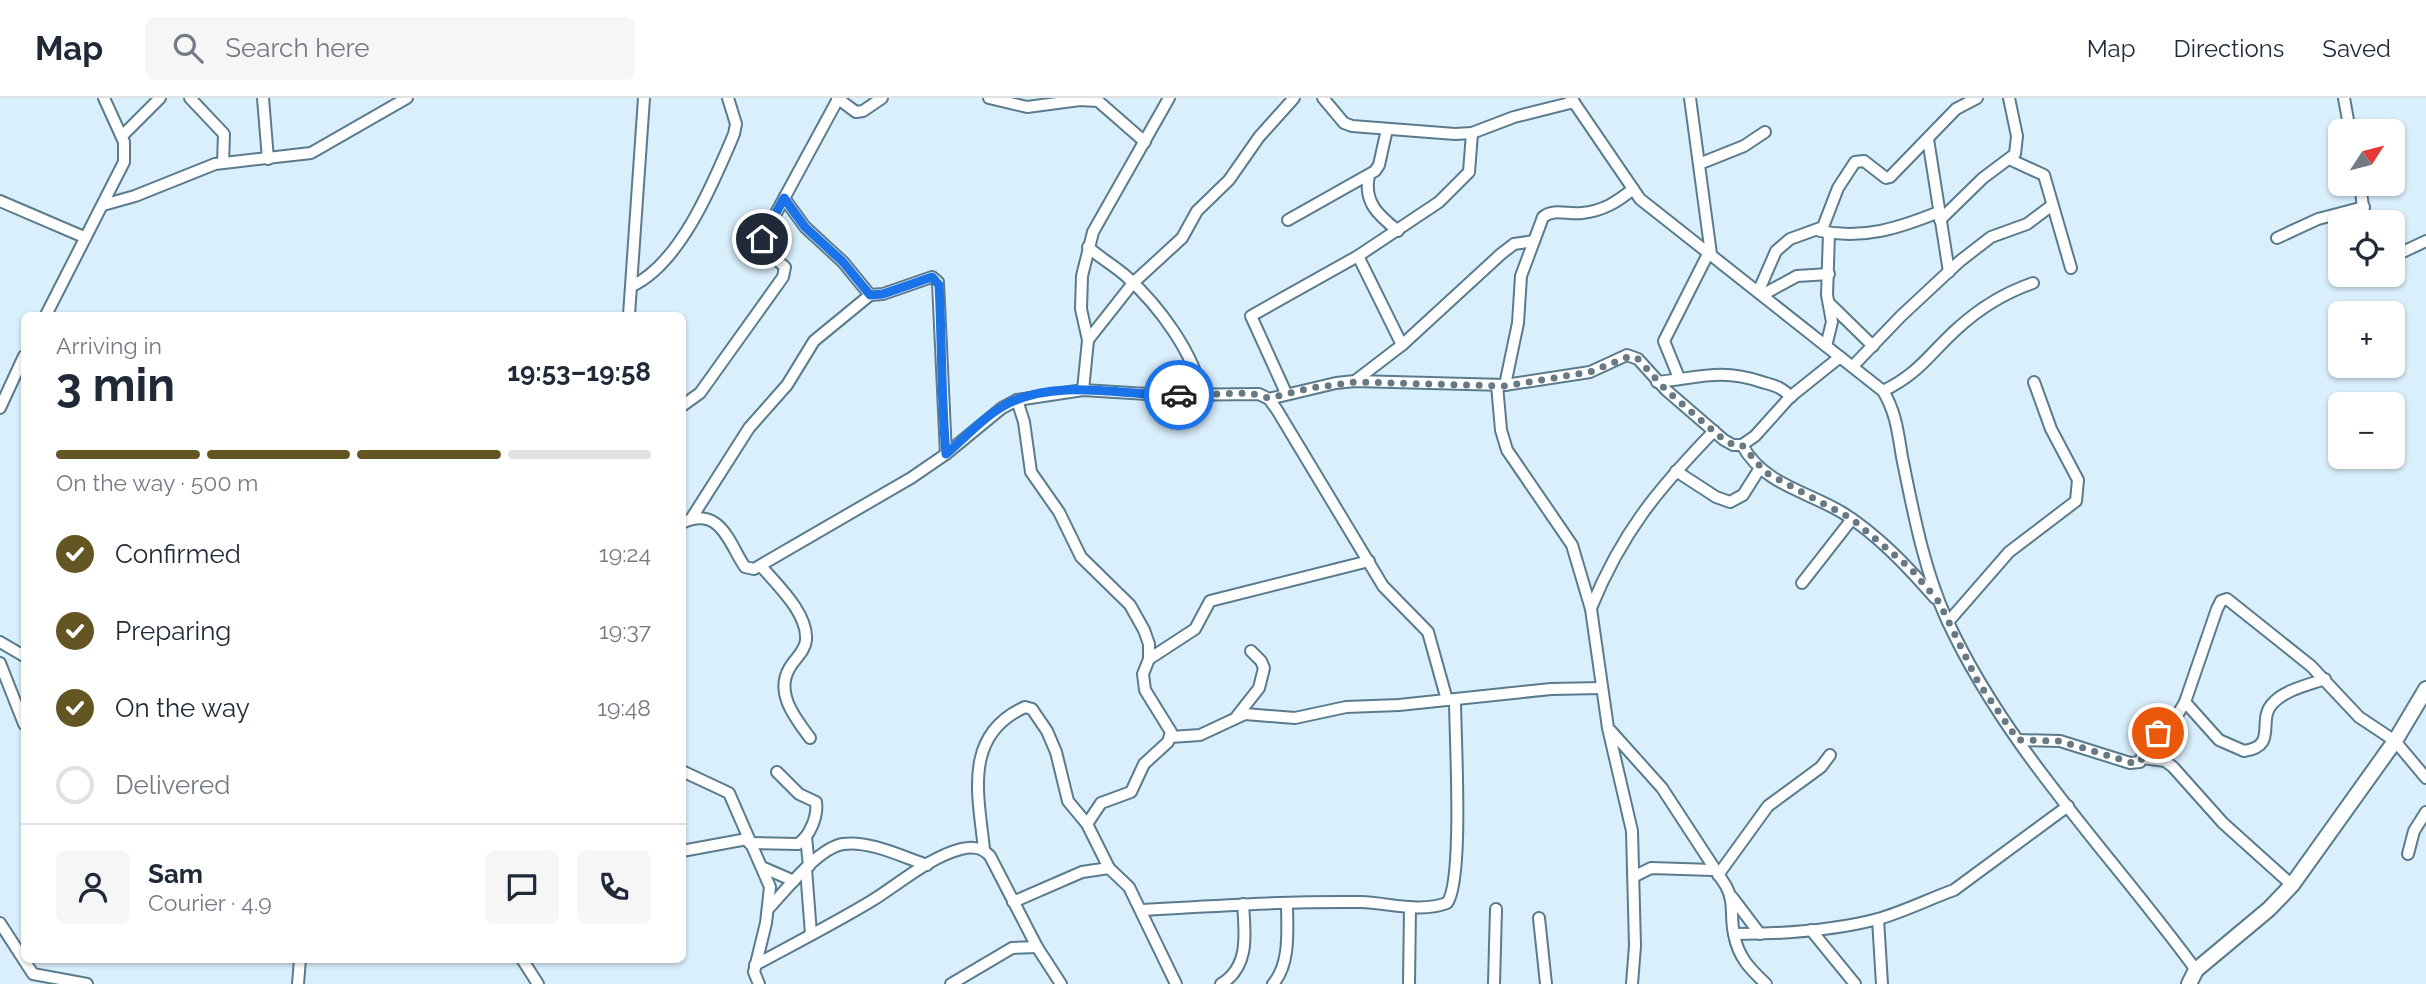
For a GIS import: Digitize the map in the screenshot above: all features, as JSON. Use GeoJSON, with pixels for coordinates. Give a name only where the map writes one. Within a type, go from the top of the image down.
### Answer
{"type":"FeatureCollection","features":[{"type":"Feature","properties":{"kind":"street"},"geometry":{"type":"LineString","coordinates":[[47,312],[124,162],[122,136],[104,98]]}},
{"type":"Feature","properties":{"kind":"street"},"geometry":{"type":"LineString","coordinates":[[122,136],[160,98]]}},
{"type":"Feature","properties":{"kind":"street"},"geometry":{"type":"LineString","coordinates":[[190,98],[223,134],[223,163]]}},
{"type":"Feature","properties":{"kind":"street"},"geometry":{"type":"LineString","coordinates":[[263,98],[268,159]]}},
{"type":"Feature","properties":{"kind":"street"},"geometry":{"type":"LineString","coordinates":[[103,205],[223,163],[311,153],[407,98]]}},
{"type":"Feature","properties":{"kind":"street"},"geometry":{"type":"LineString","coordinates":[[629,312],[643,98]]}},
{"type":"Feature","properties":{"kind":"street"},"geometry":{"type":"LineString","coordinates":[[632,285],[654,272],[700,206],[734,134],[736,124],[728,98]]}},
{"type":"Feature","properties":{"kind":"street"},"geometry":{"type":"LineString","coordinates":[[686,403],[710,380],[783,277],[785,267],[762,245],[837,99],[856,112],[863,111],[882,98]]}},
{"type":"Feature","properties":{"kind":"street"},"geometry":{"type":"LineString","coordinates":[[989,98],[1027,107],[1080,100],[1098,101],[1145,142]]}},
{"type":"Feature","properties":{"kind":"street"},"geometry":{"type":"LineString","coordinates":[[1083,390],[1088,340],[1081,309],[1088,247],[1093,232],[1169,98]]}},
{"type":"Feature","properties":{"kind":"street"},"geometry":{"type":"LineString","coordinates":[[1088,340],[1133,283],[1182,238],[1197,211],[1229,180],[1259,138],[1294,98]]}},
{"type":"Feature","properties":{"kind":"street"},"geometry":{"type":"LineString","coordinates":[[1323,98],[1348,125],[1472,133],[1572,100],[1633,189],[1661,218],[1761,292],[1883,391],[1896,420],[1924,552],[1939,602],[1978,682],[2018,740],[2196,970]]}},
{"type":"Feature","properties":{"kind":"street"},"geometry":{"type":"LineString","coordinates":[[1679,379],[1664,341],[1710,253],[1690,98]]}},
{"type":"Feature","properties":{"kind":"street"},"geometry":{"type":"LineString","coordinates":[[1826,345],[1832,322],[1824,232],[1838,188],[1855,162],[1864,160],[1886,178],[1890,177],[1955,109],[1977,98]]}},
{"type":"Feature","properties":{"kind":"street"},"geometry":{"type":"LineString","coordinates":[[1761,292],[1776,251],[1790,239],[1824,232],[1873,234],[1940,216],[2009,159],[2017,149],[2009,98]]}},
{"type":"Feature","properties":{"kind":"street"},"geometry":{"type":"LineString","coordinates":[[2344,98],[2348,119]]}},
{"type":"Feature","properties":{"kind":"street"},"geometry":{"type":"LineString","coordinates":[[1288,220],[1369,175],[1379,165],[1387,129]]}},
{"type":"Feature","properties":{"kind":"street"},"geometry":{"type":"LineString","coordinates":[[1699,164],[1744,146],[1765,132]]}},
{"type":"Feature","properties":{"kind":"street"},"geometry":{"type":"LineString","coordinates":[[1286,393],[1251,316],[1398,232],[1439,202],[1465,178],[1471,166],[1472,133]]}},
{"type":"Feature","properties":{"kind":"street"},"geometry":{"type":"LineString","coordinates":[[1928,139],[1949,272]]}},
{"type":"Feature","properties":{"kind":"street"},"geometry":{"type":"LineString","coordinates":[[2009,159],[2043,174],[2071,268]]}},
{"type":"Feature","properties":{"kind":"street"},"geometry":{"type":"LineString","coordinates":[[1369,175],[1366,186],[1371,206],[1398,232]]}},
{"type":"Feature","properties":{"kind":"street"},"geometry":{"type":"LineString","coordinates":[[1632,984],[1635,876],[1633,855],[1626,797],[1608,728],[1591,609],[1572,545],[1507,450],[1501,430],[1501,385],[1518,323],[1521,276],[1545,215],[1583,213],[1607,207],[1633,189]]}},
{"type":"Feature","properties":{"kind":"street"},"geometry":{"type":"LineString","coordinates":[[2362,196],[2364,210]]}},
{"type":"Feature","properties":{"kind":"street"},"geometry":{"type":"LineString","coordinates":[[784,198],[805,227],[843,262],[870,295]]}},
{"type":"Feature","properties":{"kind":"street"},"geometry":{"type":"LineString","coordinates":[[0,201],[84,237]]}},
{"type":"Feature","properties":{"kind":"street"},"geometry":{"type":"LineString","coordinates":[[1853,366],[1949,272],[1991,237],[2026,224],[2051,206]]}},
{"type":"Feature","properties":{"kind":"street"},"geometry":{"type":"LineString","coordinates":[[2277,237],[2318,219],[2364,207]]}},
{"type":"Feature","properties":{"kind":"street"},"geometry":{"type":"LineString","coordinates":[[2405,251],[2426,241]]}},
{"type":"Feature","properties":{"kind":"street"},"geometry":{"type":"LineString","coordinates":[[1355,382],[1402,345],[1501,254],[1514,244],[1534,242]]}},
{"type":"Feature","properties":{"kind":"street"},"geometry":{"type":"LineString","coordinates":[[1088,247],[1133,283],[1191,362],[1202,395]]}},
{"type":"Feature","properties":{"kind":"street"},"geometry":{"type":"LineString","coordinates":[[1358,256],[1402,345]]}},
{"type":"Feature","properties":{"kind":"street"},"geometry":{"type":"LineString","coordinates":[[1084,265],[1104,260]]}},
{"type":"Feature","properties":{"kind":"street"},"geometry":{"type":"LineString","coordinates":[[1761,292],[1797,276],[1829,274]]}},
{"type":"Feature","properties":{"kind":"street"},"geometry":{"type":"LineString","coordinates":[[687,521],[735,449],[787,385],[814,341],[870,295],[883,294],[932,277],[938,282],[946,454]]}},
{"type":"Feature","properties":{"kind":"street"},"geometry":{"type":"LineString","coordinates":[[1883,391],[1915,374],[1958,328],[1996,298],[2033,283]]}},
{"type":"Feature","properties":{"kind":"street"},"geometry":{"type":"LineString","coordinates":[[1829,303],[1873,346]]}},
{"type":"Feature","properties":{"kind":"street"},"geometry":{"type":"LineString","coordinates":[[687,521],[705,520],[728,533],[745,567],[761,566],[822,527],[869,504],[946,454],[988,417],[1017,400],[1083,390],[1202,395],[1249,393],[1269,398],[1355,382],[1501,385],[1590,372],[1628,355],[1638,359],[1657,382],[1714,430],[1734,445],[1742,445],[1755,436],[1791,397],[1840,356]]}},
{"type":"Feature","properties":{"kind":"street"},"geometry":{"type":"LineString","coordinates":[[0,408],[21,362]]}},
{"type":"Feature","properties":{"kind":"street"},"geometry":{"type":"LineString","coordinates":[[1657,382],[1715,373],[1741,375],[1776,384],[1791,397]]}},
{"type":"Feature","properties":{"kind":"street"},"geometry":{"type":"LineString","coordinates":[[1948,622],[2009,552],[2076,501],[2078,480],[2050,429],[2034,382]]}},
{"type":"Feature","properties":{"kind":"street"},"geometry":{"type":"LineString","coordinates":[[1141,910],[1243,904],[1364,902],[1410,907],[1440,905],[1451,898],[1459,809],[1451,700],[1428,632],[1391,596],[1269,398]]}},
{"type":"Feature","properties":{"kind":"street"},"geometry":{"type":"LineString","coordinates":[[1017,400],[1024,422],[1031,472],[1059,512],[1081,557],[1121,594],[1137,616],[1149,643],[1149,659],[1143,674],[1145,690],[1166,724],[1170,737]]}},
{"type":"Feature","properties":{"kind":"street"},"geometry":{"type":"LineString","coordinates":[[1591,609],[1609,565],[1631,527],[1676,471],[1714,430]]}},
{"type":"Feature","properties":{"kind":"street"},"geometry":{"type":"LineString","coordinates":[[1742,445],[1760,468],[1782,484],[1852,519],[1901,560],[1939,602]]}},
{"type":"Feature","properties":{"kind":"street"},"geometry":{"type":"LineString","coordinates":[[1676,471],[1716,497],[1730,502],[1743,495],[1760,468]]}},
{"type":"Feature","properties":{"kind":"street"},"geometry":{"type":"LineString","coordinates":[[1802,583],[1852,519]]}},
{"type":"Feature","properties":{"kind":"street"},"geometry":{"type":"LineString","coordinates":[[1149,659],[1195,629],[1210,601],[1369,561]]}},
{"type":"Feature","properties":{"kind":"street"},"geometry":{"type":"LineString","coordinates":[[761,566],[797,610],[803,625],[806,640],[802,652],[789,669],[785,695],[793,715],[810,738]]}},
{"type":"Feature","properties":{"kind":"street"},"geometry":{"type":"LineString","coordinates":[[2143,758],[2146,745],[2175,719],[2185,702],[2224,598],[2244,610],[2325,679],[2359,718],[2395,741],[2426,778]]}},
{"type":"Feature","properties":{"kind":"street"},"geometry":{"type":"LineString","coordinates":[[0,642],[21,654]]}},
{"type":"Feature","properties":{"kind":"street"},"geometry":{"type":"LineString","coordinates":[[1087,824],[1101,803],[1131,792],[1144,764],[1170,737],[1200,735],[1237,716],[1263,679],[1261,661],[1251,651]]}},
{"type":"Feature","properties":{"kind":"street"},"geometry":{"type":"LineString","coordinates":[[0,663],[21,716]]}},
{"type":"Feature","properties":{"kind":"street"},"geometry":{"type":"LineString","coordinates":[[2185,702],[2219,740],[2244,751],[2260,745],[2265,737],[2267,712],[2275,700],[2325,679]]}},
{"type":"Feature","properties":{"kind":"street"},"geometry":{"type":"LineString","coordinates":[[1237,716],[1296,718],[1346,707],[1451,700],[1540,690],[1602,688]]}},
{"type":"Feature","properties":{"kind":"street"},"geometry":{"type":"LineString","coordinates":[[2189,984],[2196,970],[2269,909],[2292,885],[2395,741],[2425,691]]}},
{"type":"Feature","properties":{"kind":"street"},"geometry":{"type":"LineString","coordinates":[[1062,984],[1037,947],[996,864],[984,849],[978,801],[979,753],[996,730],[1025,707],[1031,709],[1047,731],[1068,800],[1087,824],[1110,868],[1129,887],[1176,984]]}},
{"type":"Feature","properties":{"kind":"street"},"geometry":{"type":"LineString","coordinates":[[1608,728],[1662,788],[1732,897],[1760,934]]}},
{"type":"Feature","properties":{"kind":"street"},"geometry":{"type":"LineString","coordinates":[[2018,740],[2060,741],[2130,763],[2143,758],[2165,761],[2223,822],[2292,885]]}},
{"type":"Feature","properties":{"kind":"street"},"geometry":{"type":"LineString","coordinates":[[1716,873],[1768,806],[1821,767],[1830,755]]}},
{"type":"Feature","properties":{"kind":"street"},"geometry":{"type":"LineString","coordinates":[[777,772],[799,794],[817,803],[806,838],[811,934]]}},
{"type":"Feature","properties":{"kind":"street"},"geometry":{"type":"LineString","coordinates":[[686,773],[727,790],[748,841],[764,869],[770,887],[769,908],[755,965],[759,984]]}},
{"type":"Feature","properties":{"kind":"street"},"geometry":{"type":"LineString","coordinates":[[1734,934],[1811,930],[1878,919],[1954,890],[2068,806]]}},
{"type":"Feature","properties":{"kind":"street"},"geometry":{"type":"LineString","coordinates":[[2408,854],[2414,831],[2426,813]]}},
{"type":"Feature","properties":{"kind":"street"},"geometry":{"type":"LineString","coordinates":[[686,850],[748,841],[794,845],[806,838]]}},
{"type":"Feature","properties":{"kind":"street"},"geometry":{"type":"LineString","coordinates":[[769,908],[808,868],[836,846],[851,844],[927,865]]}},
{"type":"Feature","properties":{"kind":"street"},"geometry":{"type":"LineString","coordinates":[[755,965],[958,849],[984,849]]}},
{"type":"Feature","properties":{"kind":"street"},"geometry":{"type":"LineString","coordinates":[[1633,855],[1651,868]]}},
{"type":"Feature","properties":{"kind":"street"},"geometry":{"type":"LineString","coordinates":[[1013,902],[1082,872],[1110,868]]}},
{"type":"Feature","properties":{"kind":"street"},"geometry":{"type":"LineString","coordinates":[[1635,876],[1651,868],[1716,873]]}},
{"type":"Feature","properties":{"kind":"street"},"geometry":{"type":"LineString","coordinates":[[764,869],[794,881]]}},
{"type":"Feature","properties":{"kind":"street"},"geometry":{"type":"LineString","coordinates":[[1732,897],[1734,934],[1742,959],[1766,984]]}},
{"type":"Feature","properties":{"kind":"street"},"geometry":{"type":"LineString","coordinates":[[1273,984],[1282,968],[1287,946],[1287,903]]}},
{"type":"Feature","properties":{"kind":"street"},"geometry":{"type":"LineString","coordinates":[[1229,982],[1239,966],[1244,949],[1243,904]]}},
{"type":"Feature","properties":{"kind":"street"},"geometry":{"type":"LineString","coordinates":[[1409,984],[1410,907]]}},
{"type":"Feature","properties":{"kind":"street"},"geometry":{"type":"LineString","coordinates":[[1494,984],[1496,909]]}},
{"type":"Feature","properties":{"kind":"street"},"geometry":{"type":"LineString","coordinates":[[1539,918],[1546,984]]}},
{"type":"Feature","properties":{"kind":"street"},"geometry":{"type":"LineString","coordinates":[[1878,919],[1882,984]]}},
{"type":"Feature","properties":{"kind":"street"},"geometry":{"type":"LineString","coordinates":[[0,923],[21,955]]}},
{"type":"Feature","properties":{"kind":"street"},"geometry":{"type":"LineString","coordinates":[[1811,930],[1855,984]]}},
{"type":"Feature","properties":{"kind":"street"},"geometry":{"type":"LineString","coordinates":[[951,984],[1012,948],[1037,947]]}},
{"type":"Feature","properties":{"kind":"street"},"geometry":{"type":"LineString","coordinates":[[26,963],[33,974],[87,984]]}},
{"type":"Feature","properties":{"kind":"street"},"geometry":{"type":"LineString","coordinates":[[298,984],[300,963]]}},
{"type":"Feature","properties":{"kind":"street"},"geometry":{"type":"LineString","coordinates":[[525,963],[538,984]]}},
{"type":"Feature","properties":{"kind":"way so far"},"geometry":{"type":"LineString","coordinates":[[1179,395],[1232,392],[1259,394],[1269,398],[1336,383],[1355,382],[1505,386],[1590,372],[1628,355],[1638,359],[1657,382],[1724,440],[1734,445],[1742,445],[1754,463],[1765,472],[1782,484],[1852,519],[1911,569],[1939,602],[1978,682],[2018,740],[2060,741],[2136,764],[2143,758],[2146,745],[2158,733]]}},
{"type":"Feature","properties":{"kind":"route"},"geometry":{"type":"LineString","coordinates":[[762,239],[784,198],[805,227],[843,262],[870,295],[883,294],[932,277],[936,279],[939,285],[942,331],[942,412],[946,454],[988,417],[1017,400],[1083,390],[1179,395]]}}]}
